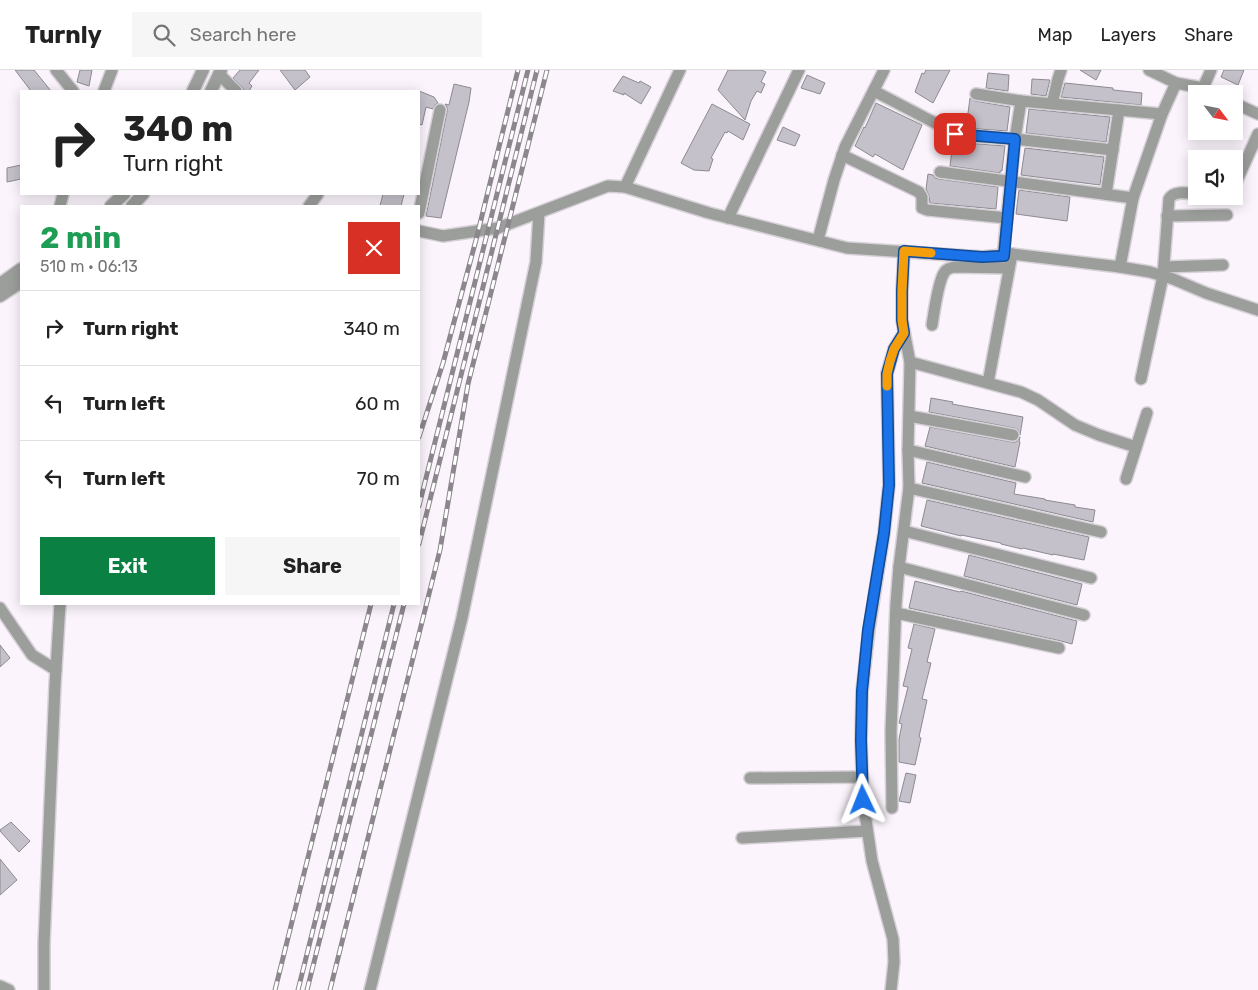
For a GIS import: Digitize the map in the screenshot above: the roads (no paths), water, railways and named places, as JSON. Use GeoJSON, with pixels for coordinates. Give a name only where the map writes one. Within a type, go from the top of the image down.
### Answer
{"type":"FeatureCollection","features":[{"type":"Feature","properties":{"kind":"street"},"geometry":{"type":"LineString","coordinates":[[56,70],[72,90]]}},
{"type":"Feature","properties":{"kind":"street"},"geometry":{"type":"LineString","coordinates":[[104,90],[112,70]]}},
{"type":"Feature","properties":{"kind":"street"},"geometry":{"type":"LineString","coordinates":[[194,90],[203,70]]}},
{"type":"Feature","properties":{"kind":"street"},"geometry":{"type":"LineString","coordinates":[[624,187],[680,70]]}},
{"type":"Feature","properties":{"kind":"street"},"geometry":{"type":"LineString","coordinates":[[728,218],[798,70]]}},
{"type":"Feature","properties":{"kind":"street"},"geometry":{"type":"LineString","coordinates":[[818,240],[845,147],[884,70]]}},
{"type":"Feature","properties":{"kind":"street"},"geometry":{"type":"LineString","coordinates":[[1052,104],[1061,70]]}},
{"type":"Feature","properties":{"kind":"street"},"geometry":{"type":"LineString","coordinates":[[1150,70],[1176,83],[1188,85]]}},
{"type":"Feature","properties":{"kind":"street"},"geometry":{"type":"LineString","coordinates":[[1204,85],[1211,70]]}},
{"type":"Feature","properties":{"kind":"street"},"geometry":{"type":"LineString","coordinates":[[211,90],[220,72],[235,90]]}},
{"type":"Feature","properties":{"kind":"street"},"geometry":{"type":"LineString","coordinates":[[1120,266],[1133,198],[1162,114],[1176,83]]}},
{"type":"Feature","properties":{"kind":"street"},"geometry":{"type":"LineString","coordinates":[[874,91],[939,125]]}},
{"type":"Feature","properties":{"kind":"street"},"geometry":{"type":"LineString","coordinates":[[976,94],[1052,104],[1162,114]]}},
{"type":"Feature","properties":{"kind":"street"},"geometry":{"type":"LineString","coordinates":[[988,383],[1010,268],[1007,218],[1021,100]]}},
{"type":"Feature","properties":{"kind":"street"},"geometry":{"type":"LineString","coordinates":[[1243,107],[1258,114]]}},
{"type":"Feature","properties":{"kind":"street"},"geometry":{"type":"LineString","coordinates":[[420,208],[440,110]]}},
{"type":"Feature","properties":{"kind":"street"},"geometry":{"type":"LineString","coordinates":[[1106,194],[1119,110]]}},
{"type":"Feature","properties":{"kind":"street"},"geometry":{"type":"LineString","coordinates":[[955,134],[1113,150]]}},
{"type":"Feature","properties":{"kind":"street"},"geometry":{"type":"LineString","coordinates":[[1243,167],[1258,134]]}},
{"type":"Feature","properties":{"kind":"street"},"geometry":{"type":"LineString","coordinates":[[842,155],[919,192],[922,197],[922,208],[924,209],[1007,218]]}},
{"type":"Feature","properties":{"kind":"street"},"geometry":{"type":"LineString","coordinates":[[940,172],[1133,198]]}},
{"type":"Feature","properties":{"kind":"street"},"geometry":{"type":"LineString","coordinates":[[420,231],[443,236],[498,228],[608,186],[624,187],[728,218],[847,248],[982,257],[1008,255],[1120,266],[1150,272],[1223,265]]}},
{"type":"Feature","properties":{"kind":"street"},"geometry":{"type":"LineString","coordinates":[[1141,378],[1164,272],[1169,199],[1176,193],[1188,194]]}},
{"type":"Feature","properties":{"kind":"street"},"geometry":{"type":"LineString","coordinates":[[112,205],[123,195]]}},
{"type":"Feature","properties":{"kind":"street"},"geometry":{"type":"LineString","coordinates":[[133,205],[142,195]]}},
{"type":"Feature","properties":{"kind":"street"},"geometry":{"type":"LineString","coordinates":[[370,990],[462,618],[536,262],[539,213]]}},
{"type":"Feature","properties":{"kind":"street"},"geometry":{"type":"LineString","coordinates":[[1167,216],[1227,215]]}},
{"type":"Feature","properties":{"kind":"street"},"geometry":{"type":"LineString","coordinates":[[892,808],[891,731],[896,613],[899,567],[909,488],[910,362],[902,320],[904,251]]}},
{"type":"Feature","properties":{"kind":"street"},"geometry":{"type":"LineString","coordinates":[[932,325],[941,280],[945,271],[954,267],[1010,268]]}},
{"type":"Feature","properties":{"kind":"street"},"geometry":{"type":"LineString","coordinates":[[0,284],[20,271]]}},
{"type":"Feature","properties":{"kind":"street"},"geometry":{"type":"LineString","coordinates":[[1164,272],[1214,296],[1258,310]]}},
{"type":"Feature","properties":{"kind":"street"},"geometry":{"type":"LineString","coordinates":[[0,296],[20,283]]}},
{"type":"Feature","properties":{"kind":"street"},"geometry":{"type":"LineString","coordinates":[[892,990],[893,938],[872,861],[863,800],[861,740],[862,691],[868,630],[884,533],[889,485],[887,374],[894,349],[904,333]]}},
{"type":"Feature","properties":{"kind":"street"},"geometry":{"type":"LineString","coordinates":[[910,362],[1021,392],[1038,400],[1075,425],[1136,447]]}},
{"type":"Feature","properties":{"kind":"street"},"geometry":{"type":"LineString","coordinates":[[1126,479],[1147,413]]}},
{"type":"Feature","properties":{"kind":"street"},"geometry":{"type":"LineString","coordinates":[[909,416],[1013,435]]}},
{"type":"Feature","properties":{"kind":"street"},"geometry":{"type":"LineString","coordinates":[[908,450],[1025,477]]}},
{"type":"Feature","properties":{"kind":"street"},"geometry":{"type":"LineString","coordinates":[[909,488],[1101,532]]}},
{"type":"Feature","properties":{"kind":"street"},"geometry":{"type":"LineString","coordinates":[[904,531],[1091,578]]}},
{"type":"Feature","properties":{"kind":"street"},"geometry":{"type":"LineString","coordinates":[[899,567],[1084,615]]}},
{"type":"Feature","properties":{"kind":"street"},"geometry":{"type":"LineString","coordinates":[[44,990],[45,924],[60,605]]}},
{"type":"Feature","properties":{"kind":"street"},"geometry":{"type":"LineString","coordinates":[[0,608],[32,655],[56,670]]}},
{"type":"Feature","properties":{"kind":"street"},"geometry":{"type":"LineString","coordinates":[[896,613],[1059,648]]}},
{"type":"Feature","properties":{"kind":"street"},"geometry":{"type":"LineString","coordinates":[[750,778],[862,777]]}},
{"type":"Feature","properties":{"kind":"street"},"geometry":{"type":"LineString","coordinates":[[742,838],[868,831]]}},
{"type":"Feature","properties":{"kind":"street"},"geometry":{"type":"LineString","coordinates":[[0,986],[9,990]]}},
{"type":"Feature","properties":{"kind":"railway"},"geometry":{"type":"LineString","coordinates":[[420,434],[443,363],[518,70]]}},
{"type":"Feature","properties":{"kind":"railway"},"geometry":{"type":"LineString","coordinates":[[420,502],[528,70]]}},
{"type":"Feature","properties":{"kind":"railway"},"geometry":{"type":"LineString","coordinates":[[420,540],[537,70]]}},
{"type":"Feature","properties":{"kind":"railway"},"geometry":{"type":"LineString","coordinates":[[330,990],[440,550],[468,384],[547,70]]}},
{"type":"Feature","properties":{"kind":"railway"},"geometry":{"type":"LineString","coordinates":[[275,990],[371,605]]}},
{"type":"Feature","properties":{"kind":"railway"},"geometry":{"type":"LineString","coordinates":[[298,990],[394,605]]}},
{"type":"Feature","properties":{"kind":"railway"},"geometry":{"type":"LineString","coordinates":[[307,990],[404,605]]}}]}
